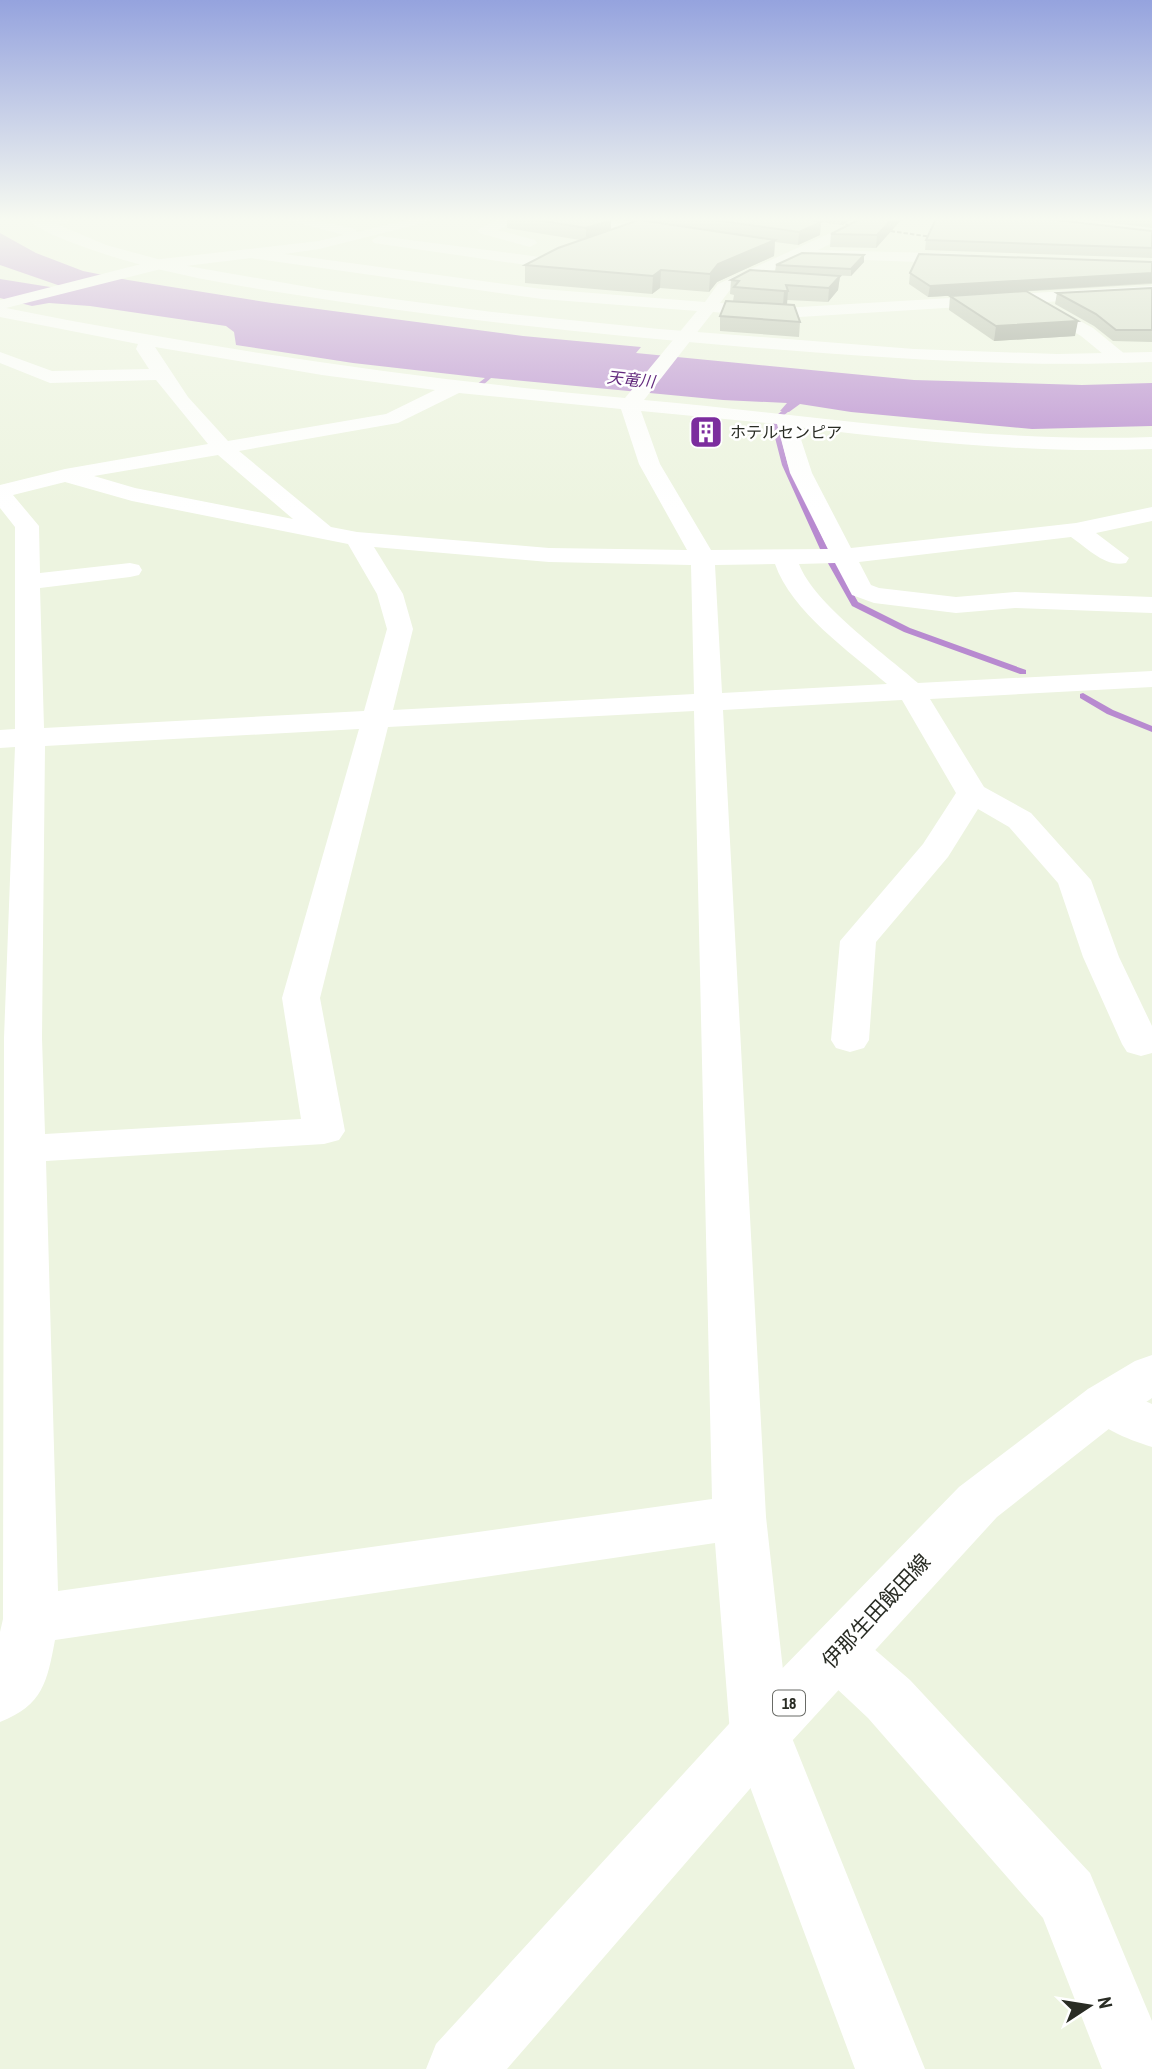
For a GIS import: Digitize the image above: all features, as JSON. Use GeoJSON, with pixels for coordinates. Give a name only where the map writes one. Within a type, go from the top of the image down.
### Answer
{"type":"FeatureCollection","features":[{"type":"Feature","properties":{"kind":"main road"},"geometry":{"type":"LineString","coordinates":[[18,316],[302,367],[456,387],[1041,443],[1152,443]]}},
{"type":"Feature","properties":{"kind":"main road"},"geometry":{"type":"LineString","coordinates":[[479,316],[684,340],[939,357],[1029,360],[1152,357]]}},
{"type":"Feature","properties":{"kind":"main road"},"geometry":{"type":"LineString","coordinates":[[631,402],[703,316]]}},
{"type":"Feature","properties":{"kind":"main road"},"geometry":{"type":"LineString","coordinates":[[1058,316],[1087,332],[1120,359]]}},
{"type":"Feature","properties":{"kind":"main road"},"geometry":{"type":"LineString","coordinates":[[23,1149],[324,1131],[301,998],[400,629],[390,594],[342,536],[220,448],[160,374],[145,349],[148,341]]}},
{"type":"Feature","properties":{"kind":"main road"},"geometry":{"type":"LineString","coordinates":[[0,357],[50,377],[160,374]]}},
{"type":"Feature","properties":{"kind":"main road"},"geometry":{"type":"LineString","coordinates":[[0,1695],[19,1675],[31,1619],[23,1149],[11,1039],[15,738],[27,582],[27,526],[0,493],[65,475],[391,419],[456,387]]}},
{"type":"Feature","properties":{"kind":"main road"},"geometry":{"type":"LineString","coordinates":[[631,402],[638,439],[665,493],[683,519],[703,557],[739,1517],[760,1733],[890,2069]]}},
{"type":"Feature","properties":{"kind":"main road"},"geometry":{"type":"LineString","coordinates":[[785,419],[801,473],[861,590],[874,595],[956,605],[1015,600],[1152,605]]}},
{"type":"Feature","properties":{"kind":"main road"},"geometry":{"type":"LineString","coordinates":[[65,475],[132,494],[342,536],[549,555],[645,558],[844,556],[1146,521]]}},
{"type":"Feature","properties":{"kind":"main road"},"geometry":{"type":"LineString","coordinates":[[1076,530],[1118,558]]}},
{"type":"Feature","properties":{"kind":"main road"},"geometry":{"type":"LineString","coordinates":[[785,558],[793,581],[819,610],[911,691],[972,793],[1020,820],[1074,880],[1101,957],[1140,1044]]}},
{"type":"Feature","properties":{"kind":"main road"},"geometry":{"type":"LineString","coordinates":[[27,582],[130,570]]}},
{"type":"Feature","properties":{"kind":"main road"},"geometry":{"type":"LineString","coordinates":[[15,738],[1152,679]]}},
{"type":"Feature","properties":{"kind":"main road"},"geometry":{"type":"LineString","coordinates":[[850,1040],[858,941],[936,850],[972,793]]}},
{"type":"Feature","properties":{"kind":"main road","name":"伊那生田飯田線"},"geometry":{"type":"LineString","coordinates":[[487,2057],[760,1733],[978,1502],[1137,1401]]}},
{"type":"Feature","properties":{"kind":"main road"},"geometry":{"type":"LineString","coordinates":[[31,1619],[739,1517]]}},
{"type":"Feature","properties":{"kind":"main road"},"geometry":{"type":"LineString","coordinates":[[838,1653],[889,1699],[1068,1896],[1137,2069]]}},
{"type":"Feature","properties":{"kind":"water","name":"天竜川"},"geometry":{"type":"Polygon","coordinates":[[[155,316],[367,316],[523,336],[641,347],[636,353],[914,380],[1082,385],[1152,383],[1152,426],[1032,429],[851,412],[800,404],[789,412],[780,411],[787,403],[723,400],[491,378],[482,386],[476,385],[485,378],[353,363],[236,345],[234,332],[226,326],[155,316]]]}},
{"type":"Feature","properties":{"kind":"building"},"geometry":{"type":"Polygon","coordinates":[[[720,316],[798,316],[800,322],[720,316]]]}},
{"type":"Feature","properties":{"kind":"building"},"geometry":{"type":"Polygon","coordinates":[[[980,316],[1069,316],[1078,321],[996,326],[980,316]]]}},
{"type":"Feature","properties":{"kind":"building"},"geometry":{"type":"Polygon","coordinates":[[[1098,316],[1152,316],[1152,330],[1116,330],[1098,316]]]}},
{"type":"Feature","properties":{"kind":"waterway"},"geometry":{"type":"LineString","coordinates":[[796,403],[780,415],[775,426],[785,465],[824,549],[855,604],[907,630],[1023,672]]}},
{"type":"Feature","properties":{"kind":"waterway"},"geometry":{"type":"LineString","coordinates":[[1083,696],[1110,712],[1152,729]]}},
{"type":"Feature","properties":{"kind":"place","name":"ホテルセンピア"},"geometry":{"type":"Point","coordinates":[706,432]}}]}
